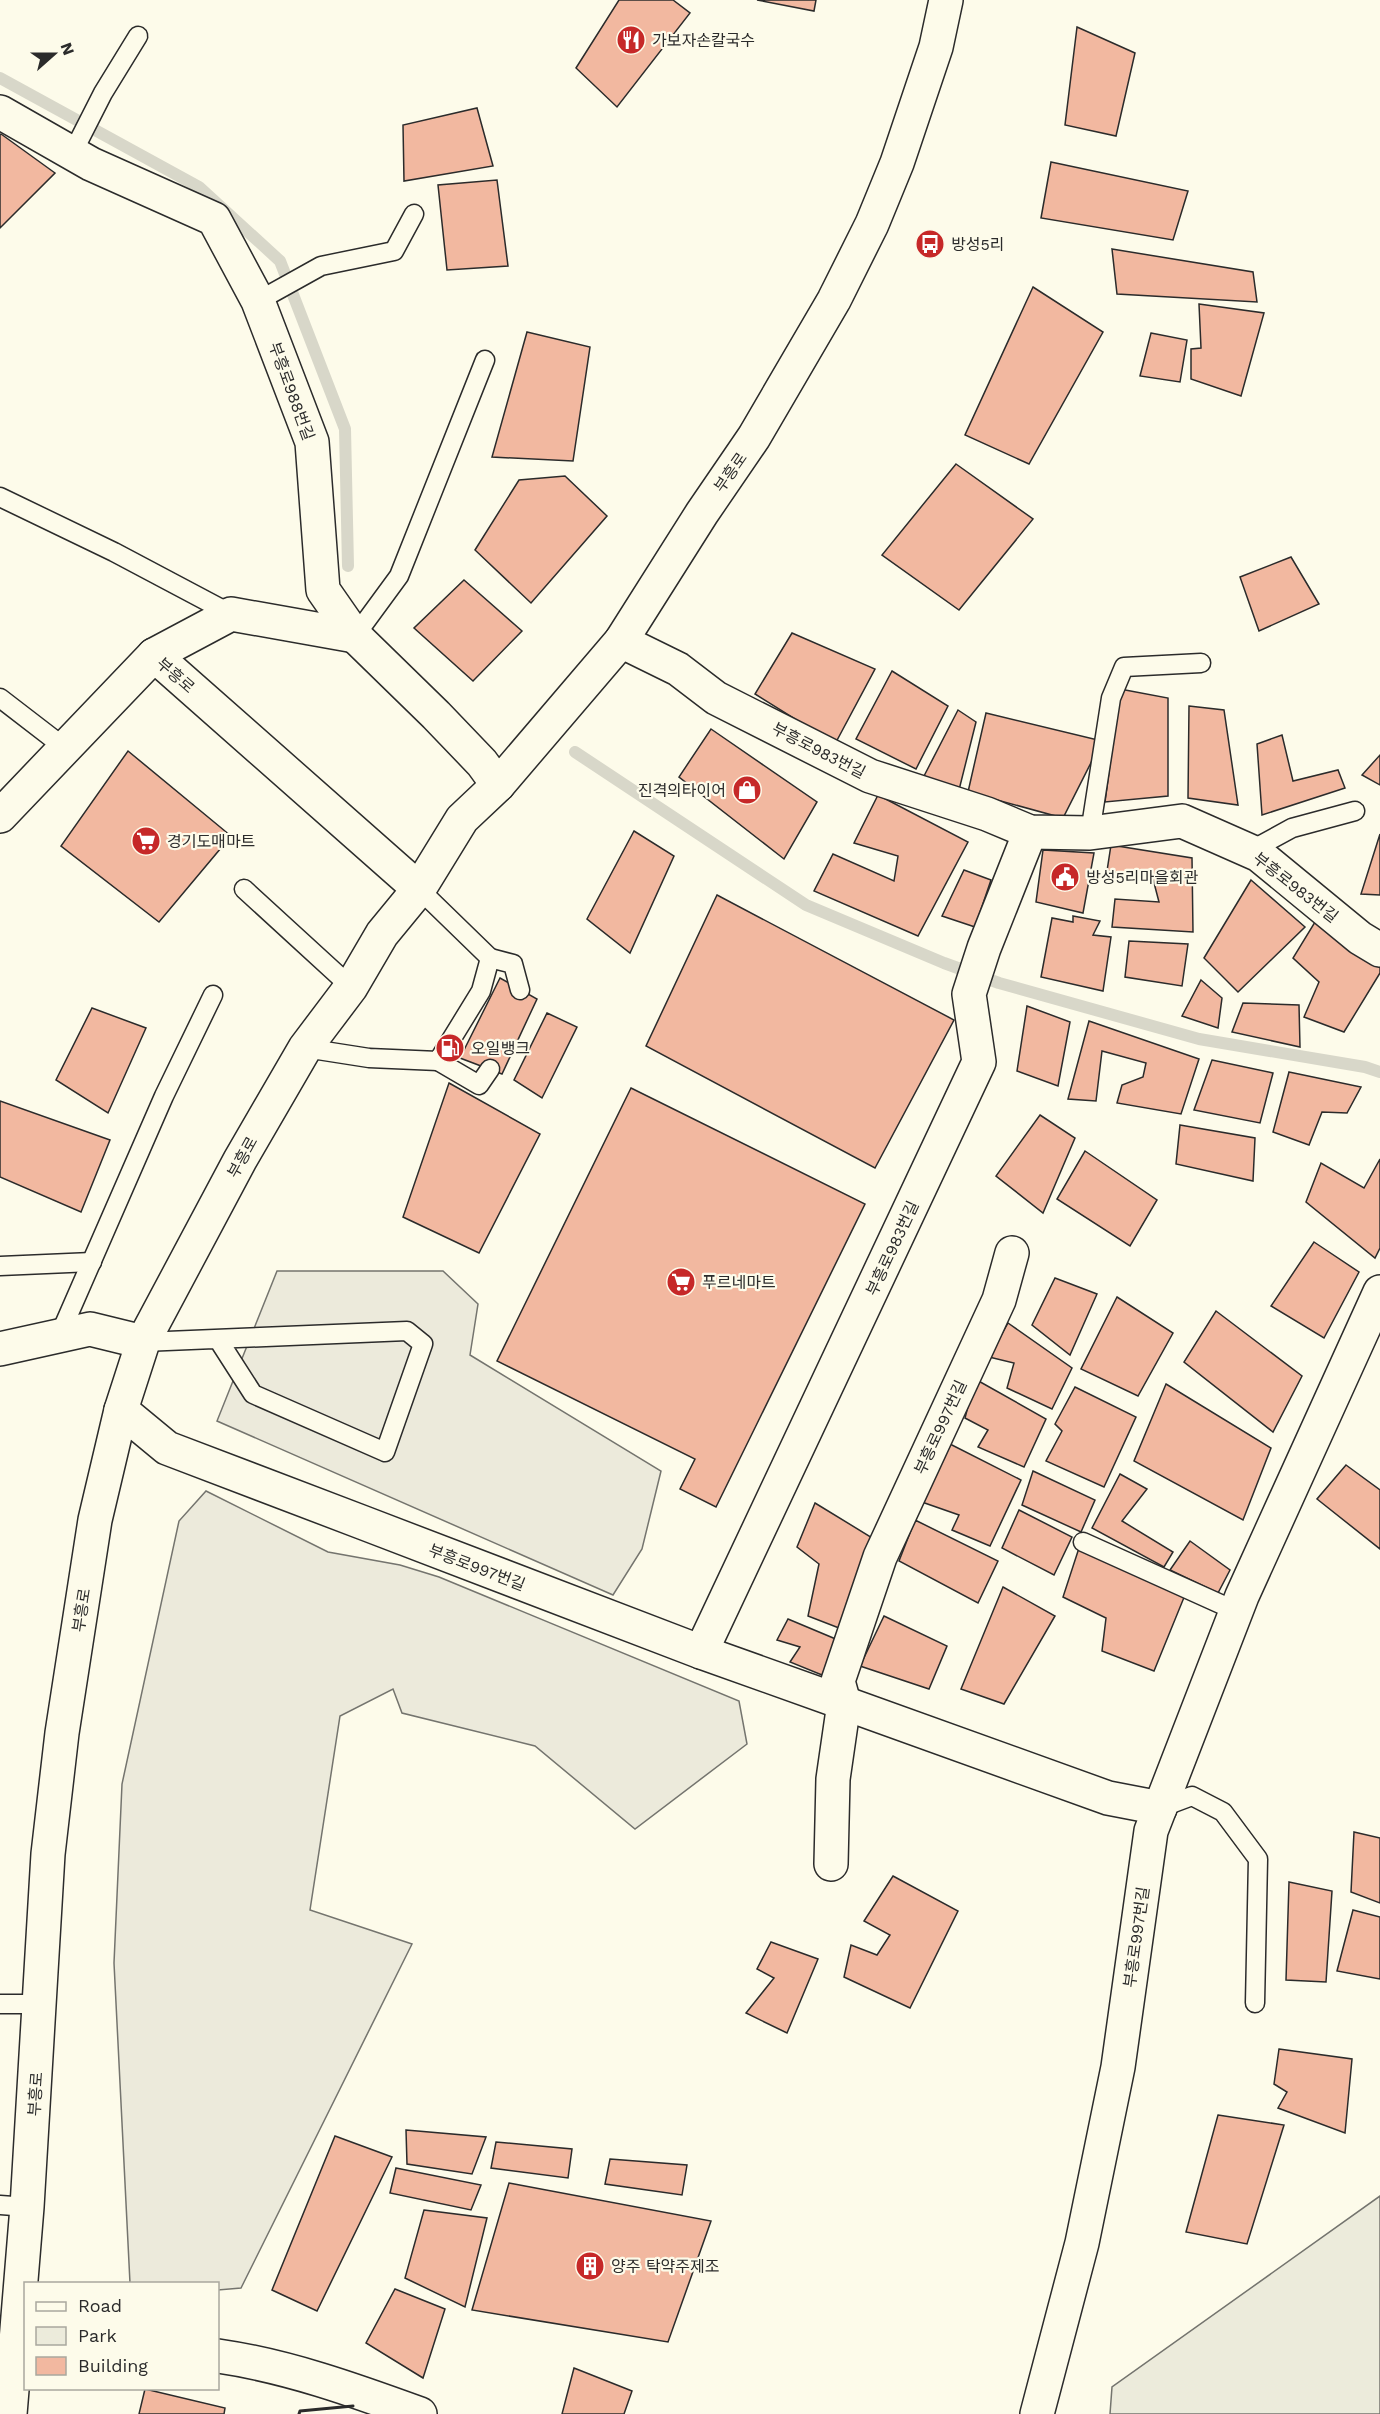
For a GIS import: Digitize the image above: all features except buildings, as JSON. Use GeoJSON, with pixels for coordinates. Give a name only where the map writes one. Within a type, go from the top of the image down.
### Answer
{"type":"FeatureCollection","features":[{"type":"Feature","properties":{"kind":"street","name":"부흥로"},"geometry":{"type":"LineString","coordinates":[[11,2400],[14,2206],[41,2004],[48,1854],[62,1733],[95,1520],[121,1410],[143,1342],[234,1171],[305,1048],[351,987],[382,934],[419,889],[462,819],[498,784],[621,641],[702,513],[754,437],[834,300],[873,225],[897,163],[936,47],[946,0]]}},
{"type":"Feature","properties":{"kind":"street","name":"부흥로988번길"},"geometry":{"type":"LineString","coordinates":[[0,112],[72,154],[214,219],[258,301],[312,442],[323,590],[355,636],[436,715],[482,763],[498,784]]}},
{"type":"Feature","properties":{"kind":"street"},"geometry":{"type":"LineString","coordinates":[[154,655],[231,614],[355,636]]}},
{"type":"Feature","properties":{"kind":"street","name":"부흥로983번길"},"geometry":{"type":"LineString","coordinates":[[621,641],[678,669],[716,698],[870,776],[987,814],[1030,832],[1090,833],[1182,821],[1259,855],[1360,938],[1380,950]]}},
{"type":"Feature","properties":{"kind":"street","name":"부흥로"},"geometry":{"type":"LineString","coordinates":[[0,816],[154,655],[419,889]]}},
{"type":"Feature","properties":{"kind":"street","name":"부흥로983번길"},"geometry":{"type":"LineString","coordinates":[[701,1652],[979,1062],[969,994],[984,948],[1030,832]]}},
{"type":"Feature","properties":{"kind":"street","name":"부흥로997번길"},"geometry":{"type":"LineString","coordinates":[[831,1864],[833,1779],[844,1703],[838,1681],[880,1557],[999,1300],[1012,1253]]}},
{"type":"Feature","properties":{"kind":"street","name":"부흥로997번길"},"geometry":{"type":"LineString","coordinates":[[1037,2414],[1082,2243],[1118,2067],[1151,1831],[1236,1611],[1380,1292]]}},
{"type":"Feature","properties":{"kind":"street"},"geometry":{"type":"LineString","coordinates":[[0,1349],[90,1329],[143,1342]]}},
{"type":"Feature","properties":{"kind":"street","name":"부흥로997번길"},"geometry":{"type":"LineString","coordinates":[[121,1410],[167,1448],[701,1652],[1108,1798],[1160,1808]]}},
{"type":"Feature","properties":{"kind":"street"},"geometry":{"type":"LineString","coordinates":[[219,2356],[251,2361],[306,2375],[420,2414]]}},
{"type":"Feature","properties":{"kind":"lane"},"geometry":{"type":"LineString","coordinates":[[72,154],[103,93],[138,36]]}},
{"type":"Feature","properties":{"kind":"lane"},"geometry":{"type":"LineString","coordinates":[[258,301],[321,266],[394,251],[414,214]]}},
{"type":"Feature","properties":{"kind":"lane"},"geometry":{"type":"LineString","coordinates":[[355,636],[399,576],[485,360]]}},
{"type":"Feature","properties":{"kind":"lane"},"geometry":{"type":"LineString","coordinates":[[0,497],[114,552],[231,614]]}},
{"type":"Feature","properties":{"kind":"lane"},"geometry":{"type":"LineString","coordinates":[[1090,833],[1111,698],[1124,668],[1201,663]]}},
{"type":"Feature","properties":{"kind":"lane"},"geometry":{"type":"LineString","coordinates":[[0,698],[65,748]]}},
{"type":"Feature","properties":{"kind":"lane"},"geometry":{"type":"LineString","coordinates":[[1250,851],[1292,828],[1355,811]]}},
{"type":"Feature","properties":{"kind":"lane"},"geometry":{"type":"LineString","coordinates":[[244,889],[351,987]]}},
{"type":"Feature","properties":{"kind":"lane"},"geometry":{"type":"LineString","coordinates":[[419,889],[490,958],[513,964],[520,990]]}},
{"type":"Feature","properties":{"kind":"lane"},"geometry":{"type":"LineString","coordinates":[[438,1061],[481,991],[490,958]]}},
{"type":"Feature","properties":{"kind":"lane"},"geometry":{"type":"LineString","coordinates":[[60,1334],[164,1096],[213,995]]}},
{"type":"Feature","properties":{"kind":"lane"},"geometry":{"type":"LineString","coordinates":[[305,1048],[369,1058],[438,1061],[479,1085],[490,1069]]}},
{"type":"Feature","properties":{"kind":"lane"},"geometry":{"type":"LineString","coordinates":[[0,1266],[92,1262]]}},
{"type":"Feature","properties":{"kind":"lane"},"geometry":{"type":"LineString","coordinates":[[143,1342],[219,1341],[406,1331],[423,1344],[385,1452],[253,1394],[219,1341]]}},
{"type":"Feature","properties":{"kind":"lane"},"geometry":{"type":"LineString","coordinates":[[1083,1542],[1236,1611]]}},
{"type":"Feature","properties":{"kind":"lane"},"geometry":{"type":"LineString","coordinates":[[1160,1808],[1192,1796],[1223,1812],[1258,1859],[1255,2003]]}},
{"type":"Feature","properties":{"kind":"lane"},"geometry":{"type":"LineString","coordinates":[[0,2004],[41,2004]]}},
{"type":"Feature","properties":{"kind":"green space"},"geometry":{"type":"Polygon","coordinates":[[[1380,2196],[1380,2414],[1110,2414],[1112,2387],[1380,2196]]]}},
{"type":"Feature","properties":{"kind":"shaded area"},"geometry":{"type":"Polygon","coordinates":[[[277,1271],[443,1271],[478,1304],[470,1355],[661,1471],[642,1549],[613,1595],[217,1421],[277,1271]]]}},
{"type":"Feature","properties":{"kind":"shaded area"},"geometry":{"type":"Polygon","coordinates":[[[206,1491],[328,1552],[400,1565],[439,1577],[739,1701],[747,1744],[635,1829],[535,1746],[402,1713],[393,1689],[340,1716],[310,1910],[412,1944],[241,2288],[219,2290],[219,2282],[130,2282],[114,1963],[122,1784],[179,1521],[206,1491]]]}},
{"type":"Feature","properties":{"kind":"waterway"},"geometry":{"type":"LineString","coordinates":[[0,78],[199,187],[280,261],[345,429],[348,566]]}},
{"type":"Feature","properties":{"kind":"waterway"},"geometry":{"type":"LineString","coordinates":[[575,752],[806,905],[944,963],[999,983],[1199,1039],[1365,1067],[1380,1072]]}},
{"type":"Feature","properties":{"kind":"wall"},"geometry":{"type":"LineString","coordinates":[[299,2414],[300,2411],[353,2406]]}},
{"type":"Feature","properties":{"kind":"place","name":"가보자손칼국수"},"geometry":{"type":"Point","coordinates":[631,40]}},
{"type":"Feature","properties":{"kind":"place","name":"방성5리"},"geometry":{"type":"Point","coordinates":[930,244]}},
{"type":"Feature","properties":{"kind":"place","name":"진격의타이어"},"geometry":{"type":"Point","coordinates":[747,790]}},
{"type":"Feature","properties":{"kind":"place","name":"경기도매마트"},"geometry":{"type":"Point","coordinates":[146,841]}},
{"type":"Feature","properties":{"kind":"place","name":"방성5리마을회관"},"geometry":{"type":"Point","coordinates":[1065,877]}},
{"type":"Feature","properties":{"kind":"place","name":"오일뱅크"},"geometry":{"type":"Point","coordinates":[450,1048]}},
{"type":"Feature","properties":{"kind":"place","name":"푸르네마트"},"geometry":{"type":"Point","coordinates":[681,1282]}},
{"type":"Feature","properties":{"kind":"place","name":"양주 탁약주제조"},"geometry":{"type":"Point","coordinates":[590,2266]}}]}
